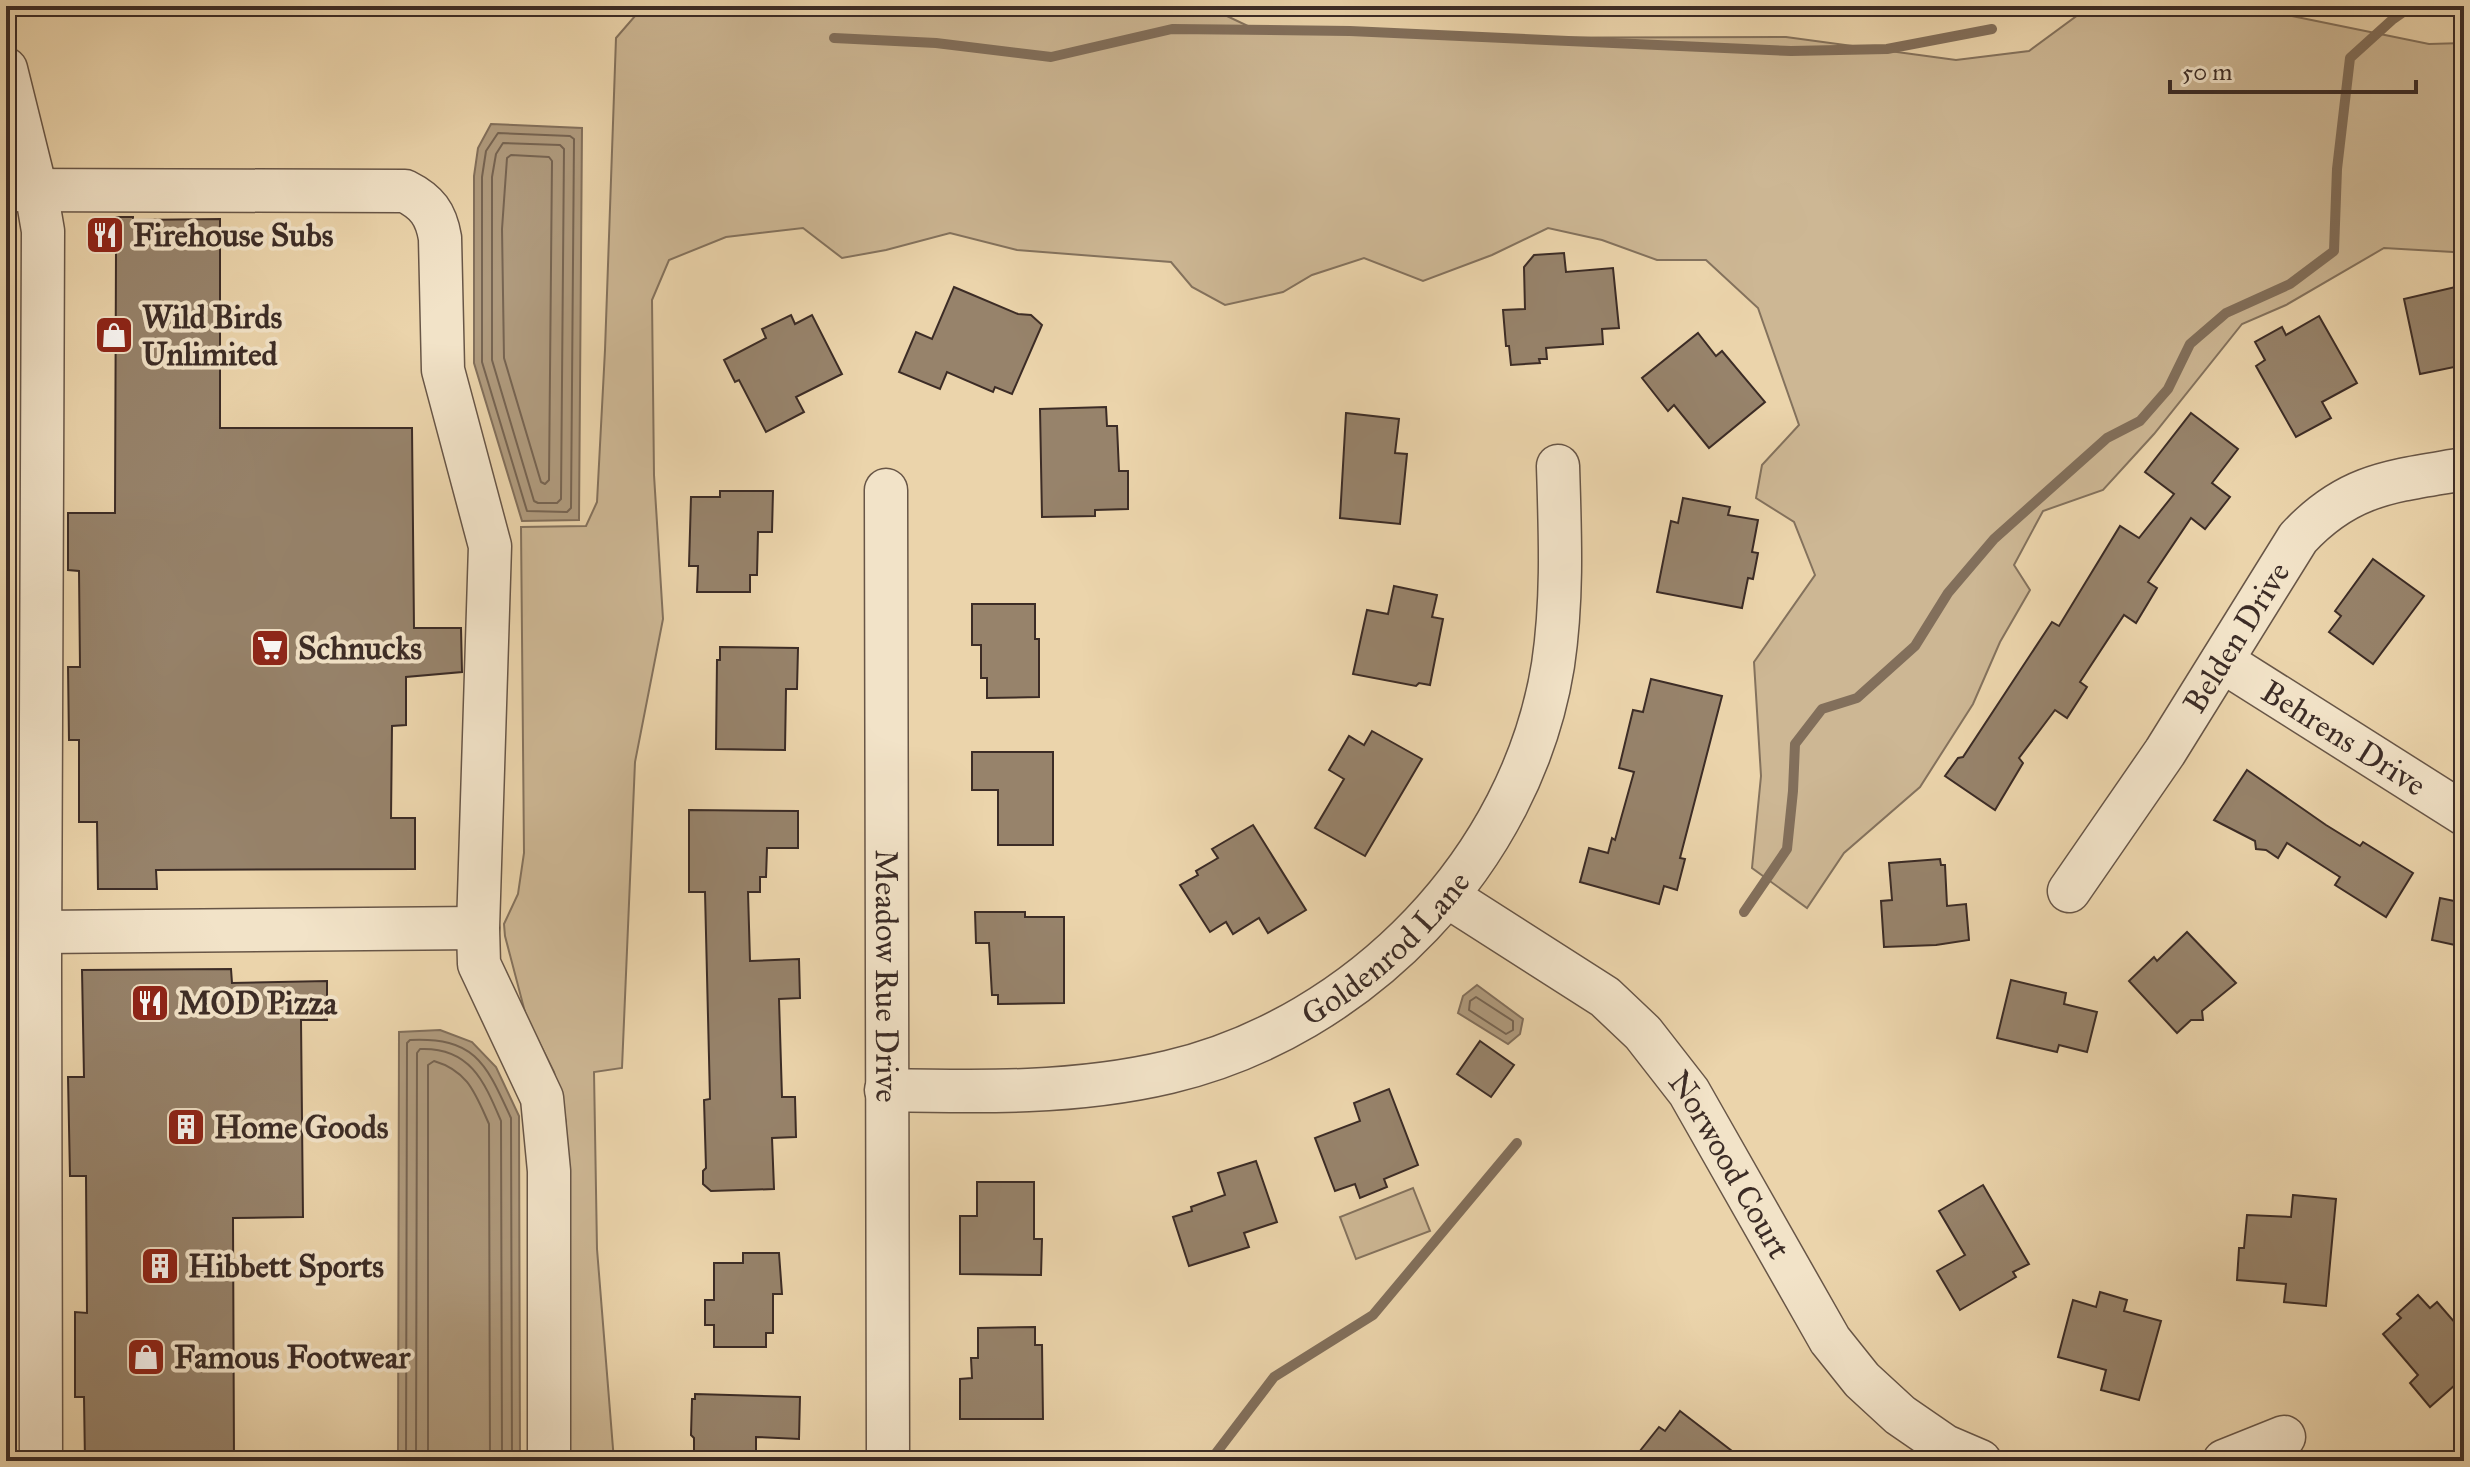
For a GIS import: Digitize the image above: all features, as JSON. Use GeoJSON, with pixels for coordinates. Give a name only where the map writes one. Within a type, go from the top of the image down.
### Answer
{"type":"FeatureCollection","features":[{"type":"Feature","properties":{"kind":"street"},"geometry":{"type":"LineString","coordinates":[[6,69],[21,190],[43,231],[27,935],[41,1461]]}},
{"type":"Feature","properties":{"kind":"street"},"geometry":{"type":"LineString","coordinates":[[21,190],[405,191],[419,197],[430,207],[437,222],[443,370],[490,546],[479,964],[542,1098],[549,1171],[549,1461]]}},
{"type":"Feature","properties":{"kind":"street","name":"Goldenrod Lane"},"geometry":{"type":"LineString","coordinates":[[886,1090],[988,1092],[1088,1086],[1169,1072],[1227,1055],[1283,1031],[1334,999],[1382,962],[1447,896],[1480,851],[1510,798],[1536,732],[1549,681],[1561,602],[1558,466]]}},
{"type":"Feature","properties":{"kind":"street","name":"Belden Drive"},"geometry":{"type":"LineString","coordinates":[[2069,891],[2165,752],[2298,538],[2314,520],[2344,498],[2377,484],[2464,469]]}},
{"type":"Feature","properties":{"kind":"street","name":"Meadow Rue Drive"},"geometry":{"type":"LineString","coordinates":[[886,490],[888,1461]]}},
{"type":"Feature","properties":{"kind":"street","name":"Behrens Drive"},"geometry":{"type":"LineString","coordinates":[[2222,661],[2464,814]]}},
{"type":"Feature","properties":{"kind":"street","name":"Norwood Court"},"geometry":{"type":"LineString","coordinates":[[1447,896],[1605,997],[1643,1033],[1689,1092],[1830,1340],[1862,1380],[1900,1415],[1945,1446],[1980,1461]]}},
{"type":"Feature","properties":{"kind":"street"},"geometry":{"type":"LineString","coordinates":[[27,935],[478,928]]}},
{"type":"Feature","properties":{"kind":"street"},"geometry":{"type":"LineString","coordinates":[[2224,1461],[2284,1437]]}},
{"type":"Feature","properties":{"kind":"shaded area"},"geometry":{"type":"Polygon","coordinates":[[[650,6],[1206,6],[1252,28],[1483,38],[1786,37],[1956,60],[2029,51],[2082,12],[2126,6],[2182,6],[2287,15],[2429,44],[2464,43],[2464,257],[2453,252],[2384,248],[2286,305],[2242,324],[2154,434],[2103,490],[2043,511],[2014,565],[2030,590],[2000,642],[1973,704],[1920,787],[1844,853],[1807,908],[1752,868],[1761,776],[1754,662],[1815,575],[1794,522],[1756,498],[1762,465],[1799,425],[1758,308],[1706,260],[1657,260],[1602,240],[1548,228],[1492,255],[1423,281],[1364,258],[1312,275],[1283,292],[1225,305],[1192,287],[1171,262],[1017,250],[950,233],[842,258],[803,228],[726,237],[669,260],[652,300],[654,475],[663,619],[635,762],[622,1068],[594,1072],[597,1249],[614,1461],[567,1461],[566,1122],[554,1072],[526,1016],[504,924],[518,894],[524,853],[521,527],[586,526],[597,502],[616,38],[641,9],[650,6]]]}},
{"type":"Feature","properties":{"kind":"shaded area"},"geometry":{"type":"Polygon","coordinates":[[[1413,1188],[1430,1231],[1356,1259],[1340,1217],[1413,1188]]]}},
{"type":"Feature","properties":{"kind":"water"},"geometry":{"type":"Polygon","coordinates":[[[491,124],[582,128],[579,520],[522,521],[474,363],[474,176],[478,148],[491,124]]]}},
{"type":"Feature","properties":{"kind":"water"},"geometry":{"type":"Polygon","coordinates":[[[1477,985],[1523,1019],[1520,1034],[1508,1044],[1458,1013],[1463,996],[1477,985]]]}},
{"type":"Feature","properties":{"kind":"water"},"geometry":{"type":"Polygon","coordinates":[[[440,1030],[472,1042],[496,1067],[519,1116],[520,1461],[398,1461],[399,1032],[440,1030]]]}},
{"type":"Feature","properties":{"kind":"building","name":"Schnucks"},"geometry":{"type":"Polygon","coordinates":[[[96,217],[133,217],[133,220],[220,219],[220,428],[412,428],[414,628],[461,628],[462,672],[406,677],[406,725],[392,726],[391,818],[415,818],[415,869],[156,870],[157,889],[98,889],[97,822],[79,822],[79,740],[69,740],[68,667],[80,667],[79,571],[68,570],[68,513],[115,513],[116,251],[95,250],[96,217]]]}},
{"type":"Feature","properties":{"kind":"building"},"geometry":{"type":"Polygon","coordinates":[[[1564,253],[1566,272],[1613,268],[1619,328],[1602,329],[1603,344],[1546,348],[1547,359],[1539,359],[1540,363],[1511,365],[1503,310],[1525,309],[1524,267],[1534,255],[1564,253]]]}},
{"type":"Feature","properties":{"kind":"building"},"geometry":{"type":"Polygon","coordinates":[[[2464,285],[2464,365],[2420,374],[2404,299],[2464,285]]]}},
{"type":"Feature","properties":{"kind":"building"},"geometry":{"type":"Polygon","coordinates":[[[954,287],[1018,314],[1031,315],[1042,325],[1012,394],[995,387],[993,392],[947,372],[940,389],[899,372],[916,332],[932,339],[954,287]]]}},
{"type":"Feature","properties":{"kind":"building"},"geometry":{"type":"Polygon","coordinates":[[[791,315],[795,324],[812,315],[842,374],[796,397],[804,412],[766,432],[739,380],[735,382],[724,360],[766,338],[762,329],[791,315]]]}},
{"type":"Feature","properties":{"kind":"building"},"geometry":{"type":"Polygon","coordinates":[[[2319,316],[2357,383],[2322,402],[2331,418],[2296,437],[2256,366],[2265,360],[2255,342],[2282,327],[2286,335],[2319,316]]]}},
{"type":"Feature","properties":{"kind":"building"},"geometry":{"type":"Polygon","coordinates":[[[1698,333],[1716,356],[1722,351],[1765,402],[1709,448],[1674,405],[1668,411],[1642,378],[1698,333]]]}},
{"type":"Feature","properties":{"kind":"building"},"geometry":{"type":"Polygon","coordinates":[[[1106,407],[1107,426],[1117,426],[1119,471],[1128,471],[1128,509],[1095,510],[1095,516],[1042,517],[1040,409],[1106,407]]]}},
{"type":"Feature","properties":{"kind":"building"},"geometry":{"type":"Polygon","coordinates":[[[1346,413],[1399,419],[1395,453],[1407,454],[1400,524],[1340,518],[1346,413]]]}},
{"type":"Feature","properties":{"kind":"building"},"geometry":{"type":"Polygon","coordinates":[[[2191,413],[2238,449],[2212,483],[2230,497],[2205,529],[2191,518],[2148,582],[2157,588],[2136,623],[2124,615],[2080,682],[2087,687],[2067,718],[2055,710],[2019,758],[2023,763],[1995,810],[1945,776],[1958,758],[1963,757],[2052,622],[2059,626],[2120,526],[2139,538],[2174,494],[2145,472],[2191,413]]]}},
{"type":"Feature","properties":{"kind":"building"},"geometry":{"type":"Polygon","coordinates":[[[720,491],[773,491],[772,532],[758,532],[757,575],[750,575],[750,592],[697,592],[698,566],[689,566],[691,497],[720,497],[720,491]]]}},
{"type":"Feature","properties":{"kind":"building"},"geometry":{"type":"Polygon","coordinates":[[[1683,498],[1730,507],[1728,515],[1758,520],[1752,552],[1758,553],[1753,579],[1748,578],[1742,608],[1657,592],[1671,521],[1678,523],[1683,498]]]}},
{"type":"Feature","properties":{"kind":"building"},"geometry":{"type":"Polygon","coordinates":[[[2373,559],[2424,596],[2373,664],[2329,632],[2341,616],[2335,611],[2373,559]]]}},
{"type":"Feature","properties":{"kind":"building"},"geometry":{"type":"Polygon","coordinates":[[[1394,586],[1437,595],[1432,617],[1443,619],[1430,685],[1419,683],[1416,686],[1353,674],[1367,610],[1388,614],[1394,586]]]}},
{"type":"Feature","properties":{"kind":"building"},"geometry":{"type":"Polygon","coordinates":[[[972,604],[1035,604],[1035,639],[1039,639],[1039,697],[987,698],[987,678],[981,678],[981,645],[972,645],[972,604]]]}},
{"type":"Feature","properties":{"kind":"building"},"geometry":{"type":"Polygon","coordinates":[[[720,647],[798,648],[797,689],[786,689],[785,750],[716,749],[717,660],[720,660],[720,647]]]}},
{"type":"Feature","properties":{"kind":"building"},"geometry":{"type":"Polygon","coordinates":[[[1651,679],[1722,696],[1680,858],[1685,859],[1677,890],[1664,886],[1659,904],[1580,882],[1589,848],[1608,853],[1612,838],[1615,840],[1634,772],[1619,768],[1633,710],[1643,712],[1651,679]]]}},
{"type":"Feature","properties":{"kind":"building"},"geometry":{"type":"Polygon","coordinates":[[[1372,731],[1422,759],[1365,856],[1315,828],[1344,779],[1329,770],[1349,736],[1364,745],[1372,731]]]}},
{"type":"Feature","properties":{"kind":"building"},"geometry":{"type":"Polygon","coordinates":[[[972,752],[1053,752],[1053,845],[998,845],[998,790],[972,790],[972,752]]]}},
{"type":"Feature","properties":{"kind":"building"},"geometry":{"type":"Polygon","coordinates":[[[2247,770],[2326,825],[2360,846],[2363,842],[2413,873],[2386,917],[2335,885],[2340,877],[2287,843],[2278,858],[2266,850],[2256,849],[2255,841],[2214,820],[2247,770]]]}},
{"type":"Feature","properties":{"kind":"building"},"geometry":{"type":"Polygon","coordinates":[[[689,810],[798,811],[798,848],[767,848],[766,877],[760,877],[760,892],[748,892],[750,961],[799,959],[800,998],[779,999],[782,1097],[795,1097],[796,1137],[772,1138],[774,1189],[711,1191],[703,1184],[706,1168],[704,1100],[710,1099],[705,892],[689,892],[689,810]]]}},
{"type":"Feature","properties":{"kind":"building"},"geometry":{"type":"Polygon","coordinates":[[[1253,825],[1306,910],[1268,933],[1259,918],[1233,934],[1226,922],[1210,932],[1180,885],[1218,858],[1212,849],[1253,825]]]}},
{"type":"Feature","properties":{"kind":"building"},"geometry":{"type":"Polygon","coordinates":[[[1940,859],[1941,865],[1945,865],[1947,906],[1966,904],[1969,940],[1884,947],[1881,901],[1892,900],[1889,863],[1940,859]]]}},
{"type":"Feature","properties":{"kind":"building"},"geometry":{"type":"Polygon","coordinates":[[[2440,898],[2464,903],[2464,947],[2432,940],[2440,898]]]}},
{"type":"Feature","properties":{"kind":"building"},"geometry":{"type":"Polygon","coordinates":[[[975,912],[1025,912],[1025,917],[1064,917],[1064,1003],[998,1004],[998,995],[992,995],[989,943],[976,943],[975,912]]]}},
{"type":"Feature","properties":{"kind":"building"},"geometry":{"type":"Polygon","coordinates":[[[2187,932],[2236,983],[2202,1011],[2203,1020],[2191,1020],[2177,1033],[2129,981],[2154,957],[2157,961],[2187,932]]]}},
{"type":"Feature","properties":{"kind":"building"},"geometry":{"type":"Polygon","coordinates":[[[231,969],[232,983],[327,981],[327,1020],[301,1020],[303,1217],[233,1218],[234,1461],[85,1461],[84,1397],[75,1397],[75,1312],[87,1313],[86,1176],[70,1176],[68,1077],[84,1077],[82,970],[231,969]]]}},
{"type":"Feature","properties":{"kind":"building"},"geometry":{"type":"Polygon","coordinates":[[[2011,980],[2066,993],[2064,1004],[2097,1012],[2087,1052],[2059,1045],[2057,1052],[1997,1038],[2011,980]]]}},
{"type":"Feature","properties":{"kind":"building"},"geometry":{"type":"Polygon","coordinates":[[[1480,1041],[1514,1065],[1491,1097],[1457,1074],[1480,1041]]]}},
{"type":"Feature","properties":{"kind":"building"},"geometry":{"type":"Polygon","coordinates":[[[1389,1089],[1418,1165],[1384,1179],[1387,1187],[1360,1198],[1355,1184],[1335,1191],[1315,1138],[1360,1121],[1354,1103],[1389,1089]]]}},
{"type":"Feature","properties":{"kind":"building"},"geometry":{"type":"Polygon","coordinates":[[[1256,1161],[1277,1222],[1244,1233],[1249,1247],[1189,1266],[1173,1217],[1225,1195],[1218,1173],[1256,1161]]]}},
{"type":"Feature","properties":{"kind":"building"},"geometry":{"type":"Polygon","coordinates":[[[977,1182],[1034,1182],[1034,1239],[1042,1239],[1041,1275],[960,1274],[960,1216],[977,1216],[977,1182]]]}},
{"type":"Feature","properties":{"kind":"building"},"geometry":{"type":"Polygon","coordinates":[[[1983,1185],[2029,1264],[2013,1272],[2016,1277],[1960,1310],[1937,1271],[1965,1255],[1939,1211],[1983,1185]]]}},
{"type":"Feature","properties":{"kind":"building"},"geometry":{"type":"Polygon","coordinates":[[[2293,1195],[2336,1199],[2326,1306],[2284,1302],[2286,1284],[2237,1280],[2239,1248],[2244,1248],[2247,1215],[2291,1217],[2293,1195]]]}},
{"type":"Feature","properties":{"kind":"building"},"geometry":{"type":"Polygon","coordinates":[[[743,1253],[779,1253],[782,1294],[773,1294],[773,1333],[766,1333],[766,1347],[714,1347],[714,1325],[705,1325],[705,1300],[714,1300],[714,1263],[743,1263],[743,1253]]]}},
{"type":"Feature","properties":{"kind":"building"},"geometry":{"type":"Polygon","coordinates":[[[2100,1292],[2127,1300],[2124,1311],[2161,1321],[2139,1400],[2101,1390],[2106,1370],[2058,1357],[2073,1300],[2096,1307],[2100,1292]]]}},
{"type":"Feature","properties":{"kind":"building"},"geometry":{"type":"Polygon","coordinates":[[[2418,1295],[2430,1308],[2437,1302],[2464,1333],[2464,1377],[2430,1407],[2410,1383],[2418,1375],[2383,1334],[2401,1318],[2397,1314],[2418,1295]]]}},
{"type":"Feature","properties":{"kind":"building"},"geometry":{"type":"Polygon","coordinates":[[[1035,1327],[1035,1345],[1042,1345],[1043,1419],[960,1419],[960,1379],[972,1378],[971,1358],[978,1358],[978,1328],[1035,1327]]]}},
{"type":"Feature","properties":{"kind":"building"},"geometry":{"type":"Polygon","coordinates":[[[695,1394],[800,1397],[799,1439],[756,1437],[756,1461],[694,1461],[694,1438],[691,1435],[692,1399],[695,1399],[695,1394]]]}},
{"type":"Feature","properties":{"kind":"building"},"geometry":{"type":"Polygon","coordinates":[[[1680,1411],[1745,1461],[1632,1461],[1659,1427],[1665,1431],[1680,1411]]]}},
{"type":"Feature","properties":{"kind":"waterway"},"geometry":{"type":"LineString","coordinates":[[1744,912],[1787,849],[1795,744],[1822,709],[1857,698],[1915,646],[1948,593],[1994,539],[2107,438],[2140,421],[2168,389],[2190,344],[2226,313],[2290,284],[2334,251],[2337,169],[2350,58],[2412,6]]}},
{"type":"Feature","properties":{"kind":"waterway"},"geometry":{"type":"LineString","coordinates":[[834,38],[936,43],[1051,57],[1172,29],[1350,31],[1791,51],[1887,49],[1992,29]]}},
{"type":"Feature","properties":{"kind":"waterway"},"geometry":{"type":"LineString","coordinates":[[1210,1461],[1274,1377],[1373,1315],[1517,1143]]}},
{"type":"Feature","properties":{"kind":"place","name":"Firehouse Subs"},"geometry":{"type":"Point","coordinates":[105,235]}},
{"type":"Feature","properties":{"kind":"place","name":"Wild Birds Unlimited"},"geometry":{"type":"Point","coordinates":[114,335]}},
{"type":"Feature","properties":{"kind":"place","name":"Schnucks"},"geometry":{"type":"Point","coordinates":[270,648]}},
{"type":"Feature","properties":{"kind":"place","name":"MOD Pizza"},"geometry":{"type":"Point","coordinates":[150,1003]}},
{"type":"Feature","properties":{"kind":"place","name":"Home Goods"},"geometry":{"type":"Point","coordinates":[186,1127]}},
{"type":"Feature","properties":{"kind":"place","name":"Hibbett Sports"},"geometry":{"type":"Point","coordinates":[160,1266]}},
{"type":"Feature","properties":{"kind":"place","name":"Famous Footwear"},"geometry":{"type":"Point","coordinates":[146,1357]}}]}
